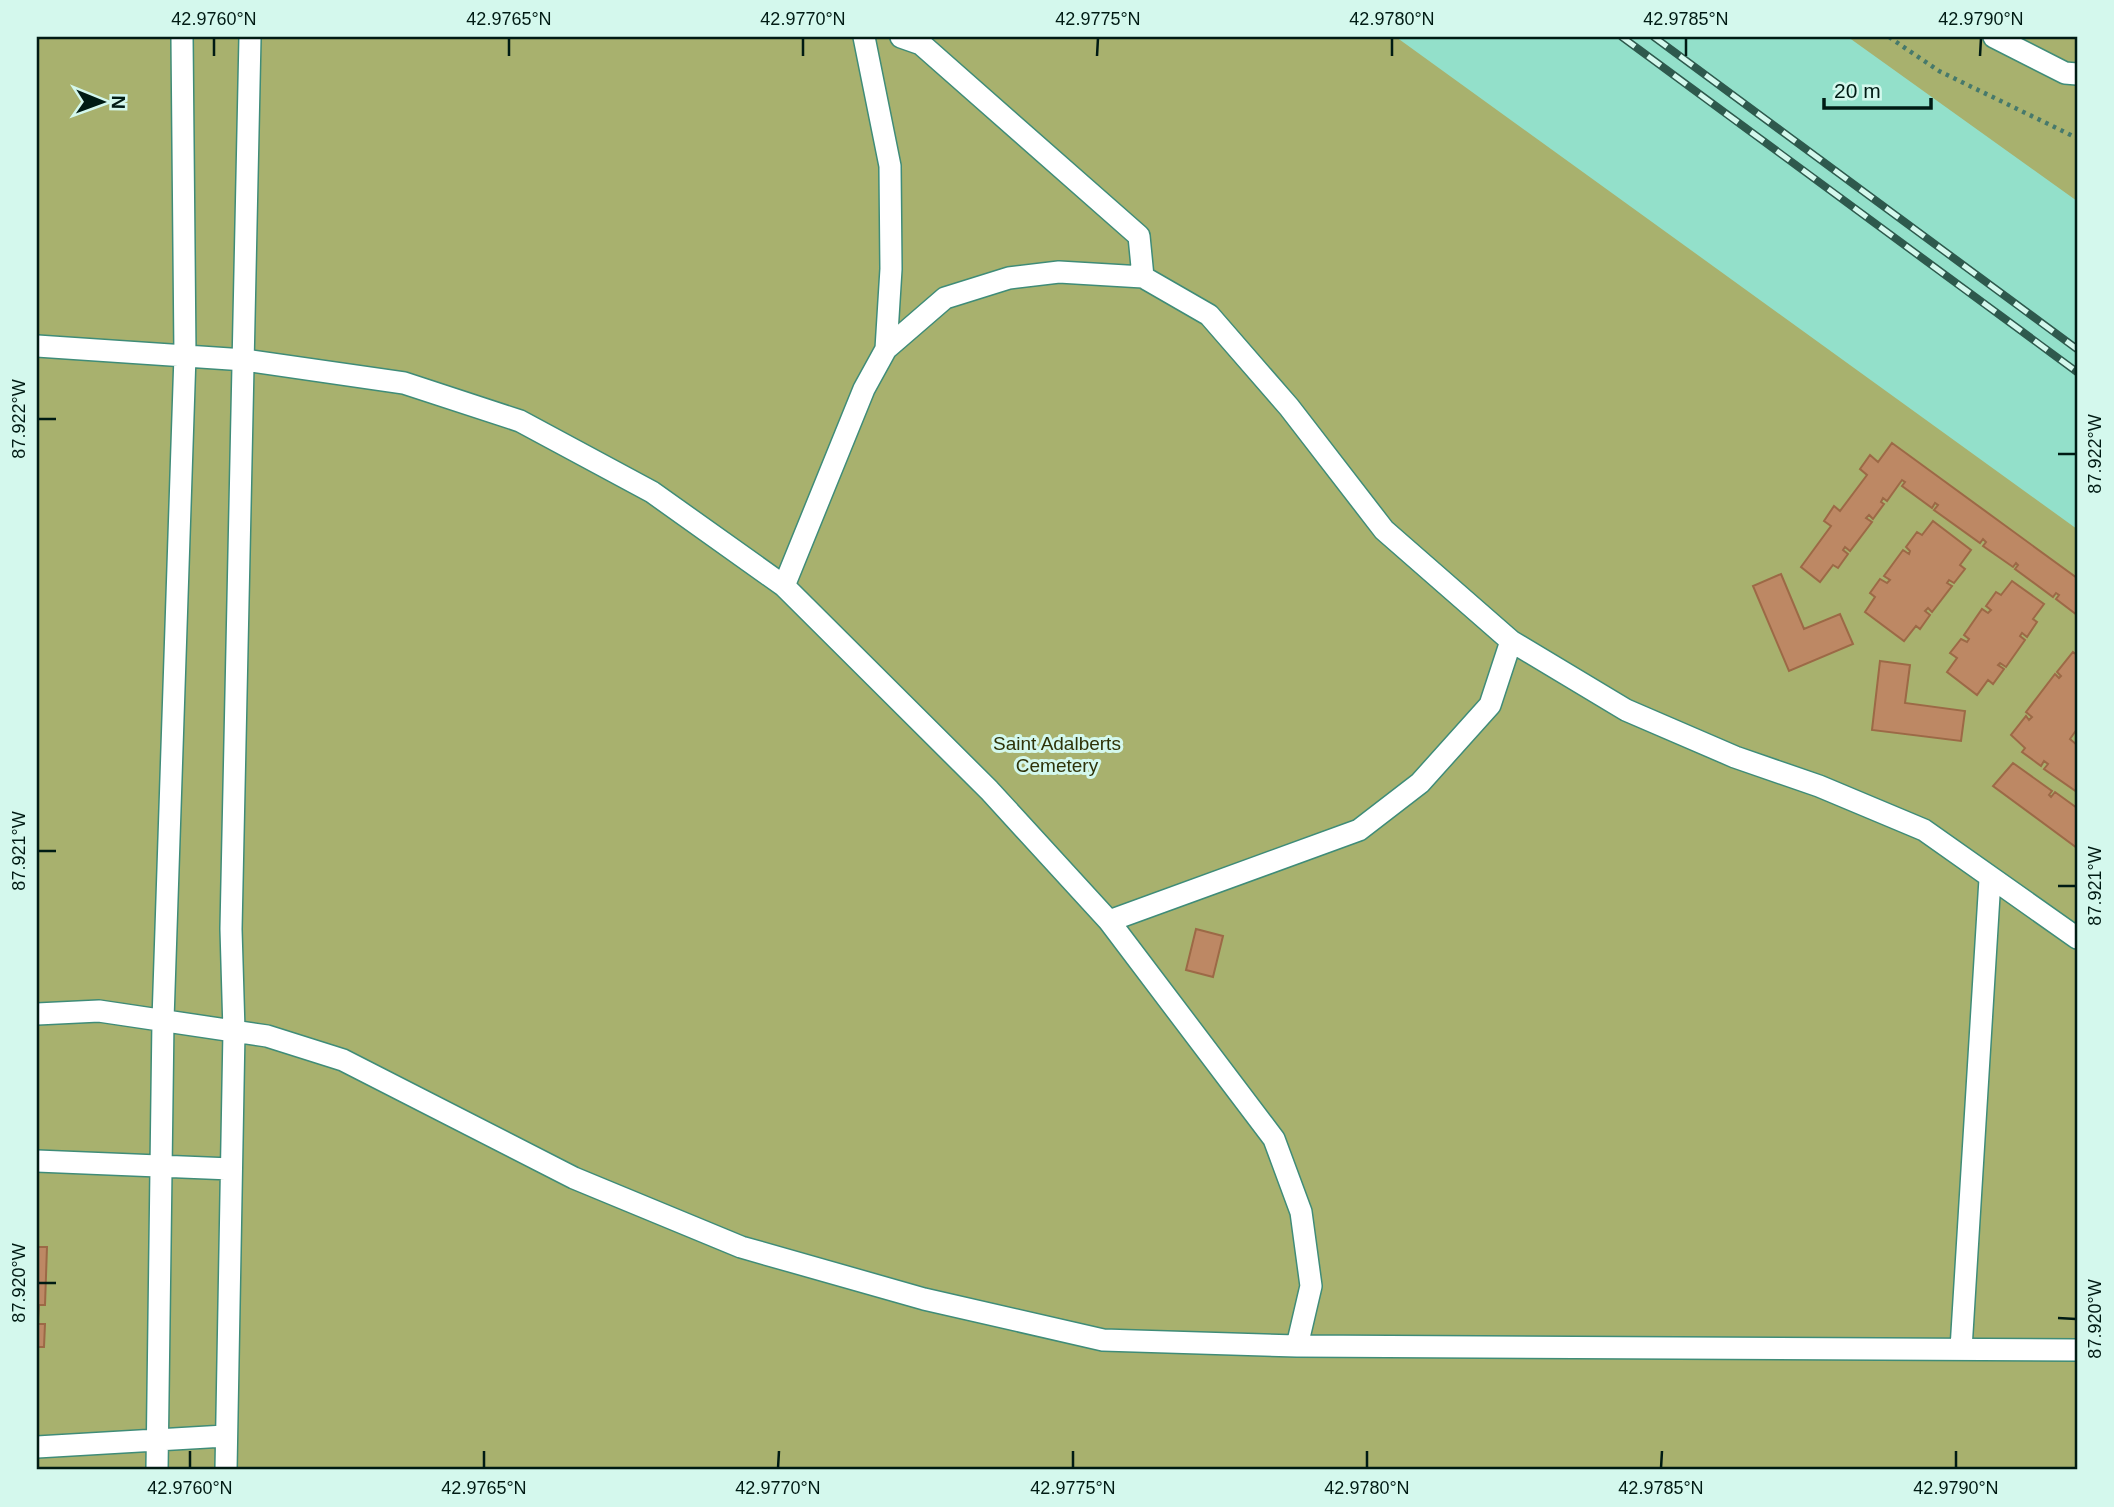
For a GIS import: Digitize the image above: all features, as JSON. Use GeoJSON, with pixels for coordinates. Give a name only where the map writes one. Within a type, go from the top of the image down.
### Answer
{"type":"FeatureCollection","features":[{"type":"Feature","properties":{"kind":"lane"},"geometry":{"type":"LineString","coordinates":[[157,1470],[163,1020],[185,355],[182,37]]}},
{"type":"Feature","properties":{"kind":"lane"},"geometry":{"type":"LineString","coordinates":[[226,1470],[234,1031],[231,929],[250,37]]}},
{"type":"Feature","properties":{"kind":"lane"},"geometry":{"type":"LineString","coordinates":[[864,37],[890,166],[891,269],[886,349]]}},
{"type":"Feature","properties":{"kind":"lane"},"geometry":{"type":"LineString","coordinates":[[901,37],[921,44],[1139,236],[1143,277]]}},
{"type":"Feature","properties":{"kind":"lane"},"geometry":{"type":"LineString","coordinates":[[1994,37],[2065,73],[2077,74]]}},
{"type":"Feature","properties":{"kind":"lane"},"geometry":{"type":"LineString","coordinates":[[784,586],[864,388],[886,349],[945,298],[1009,278],[1059,272],[1143,277],[1209,316],[1289,407],[1384,530],[1511,640],[1626,710],[1735,757],[1819,786],[1924,830],[2077,938]]}},
{"type":"Feature","properties":{"kind":"lane"},"geometry":{"type":"LineString","coordinates":[[37,346],[245,360],[404,383],[520,421],[652,492],[784,586],[989,790],[1109,921],[1274,1139],[1301,1212],[1311,1286],[1297,1346]]}},
{"type":"Feature","properties":{"kind":"lane"},"geometry":{"type":"LineString","coordinates":[[1109,921],[1359,830],[1420,783],[1490,705],[1511,640]]}},
{"type":"Feature","properties":{"kind":"lane"},"geometry":{"type":"LineString","coordinates":[[1961,1349],[1990,879]]}},
{"type":"Feature","properties":{"kind":"lane"},"geometry":{"type":"LineString","coordinates":[[37,1014],[99,1011],[267,1036],[343,1060],[574,1178],[741,1247],[924,1300],[1103,1340],[1297,1346],[2077,1350]]}},
{"type":"Feature","properties":{"kind":"lane"},"geometry":{"type":"LineString","coordinates":[[37,1161],[231,1169]]}},
{"type":"Feature","properties":{"kind":"lane"},"geometry":{"type":"LineString","coordinates":[[37,1447],[225,1436]]}},
{"type":"Feature","properties":{"kind":"path"},"geometry":{"type":"LineString","coordinates":[[1889,37],[1939,71],[2077,138]]}},
{"type":"Feature","properties":{"kind":"green space","name":"Saint Adalberts Cemetery"},"geometry":{"type":"Polygon","coordinates":[[[37,37],[1396,37],[2077,529],[2077,1470],[37,1470],[37,37]]]}},
{"type":"Feature","properties":{"kind":"green space"},"geometry":{"type":"Polygon","coordinates":[[[1848,37],[2077,37],[2077,201],[1848,37]]]}},
{"type":"Feature","properties":{"kind":"building"},"geometry":{"type":"Polygon","coordinates":[[[1892,443],[2077,578],[2077,615],[2056,599],[2059,595],[2056,593],[2053,597],[2015,569],[2018,565],[2016,563],[2013,567],[1983,546],[1986,542],[1983,539],[1980,543],[1934,510],[1938,505],[1935,503],[1932,508],[1902,486],[1905,482],[1902,480],[1887,501],[1883,498],[1881,502],[1884,504],[1873,519],[1869,515],[1866,518],[1872,522],[1850,551],[1845,547],[1843,550],[1848,554],[1838,568],[1833,565],[1820,582],[1801,567],[1831,526],[1824,521],[1834,506],[1840,511],[1867,475],[1860,469],[1870,455],[1878,462],[1892,443]]]}},
{"type":"Feature","properties":{"kind":"building"},"geometry":{"type":"Polygon","coordinates":[[[1933,521],[1971,550],[1960,565],[1965,569],[1954,583],[1949,580],[1947,583],[1952,586],[1932,612],[1928,608],[1925,611],[1930,615],[1920,629],[1916,626],[1904,641],[1865,612],[1875,597],[1870,593],[1880,579],[1887,583],[1890,580],[1884,576],[1903,550],[1909,554],[1910,551],[1906,547],[1917,532],[1922,535],[1933,521]]]}},
{"type":"Feature","properties":{"kind":"building"},"geometry":{"type":"Polygon","coordinates":[[[1781,574],[1804,629],[1840,614],[1853,644],[1789,671],[1753,586],[1781,574]]]}},
{"type":"Feature","properties":{"kind":"building"},"geometry":{"type":"Polygon","coordinates":[[[2012,581],[2044,604],[2033,619],[2037,622],[2027,637],[2022,633],[2020,636],[2025,640],[2006,667],[2000,663],[1998,665],[2004,669],[1993,684],[1988,680],[1977,695],[1947,672],[1957,658],[1950,653],[1961,639],[1967,642],[1969,639],[1964,635],[1982,609],[1988,613],[1991,610],[1986,606],[1996,592],[2001,595],[2012,581]]]}},
{"type":"Feature","properties":{"kind":"building"},"geometry":{"type":"Polygon","coordinates":[[[2073,652],[2077,655],[2077,729],[2070,739],[2077,745],[2077,792],[2044,769],[2048,764],[2044,761],[2041,766],[2022,752],[2025,748],[2011,735],[2026,716],[2029,720],[2032,717],[2026,712],[2055,674],[2059,678],[2061,676],[2057,672],[2073,652]]]}},
{"type":"Feature","properties":{"kind":"building"},"geometry":{"type":"Polygon","coordinates":[[[1880,661],[1910,665],[1905,703],[1965,711],[1961,741],[1872,730],[1880,661]]]}},
{"type":"Feature","properties":{"kind":"building"},"geometry":{"type":"Polygon","coordinates":[[[2013,763],[2052,791],[2049,795],[2051,797],[2055,792],[2077,808],[2077,848],[1993,786],[2013,763]]]}},
{"type":"Feature","properties":{"kind":"building"},"geometry":{"type":"Polygon","coordinates":[[[1196,929],[1223,936],[1213,977],[1186,970],[1196,929]]]}},
{"type":"Feature","properties":{"kind":"building"},"geometry":{"type":"Polygon","coordinates":[[[37,1247],[47,1247],[45,1305],[39,1305],[38,1324],[45,1324],[44,1347],[37,1347],[37,1247]]]}},
{"type":"Feature","properties":{"kind":"railway"},"geometry":{"type":"LineString","coordinates":[[1622,37],[2077,372]]}},
{"type":"Feature","properties":{"kind":"railway"},"geometry":{"type":"LineString","coordinates":[[1654,37],[2077,349]]}}]}
